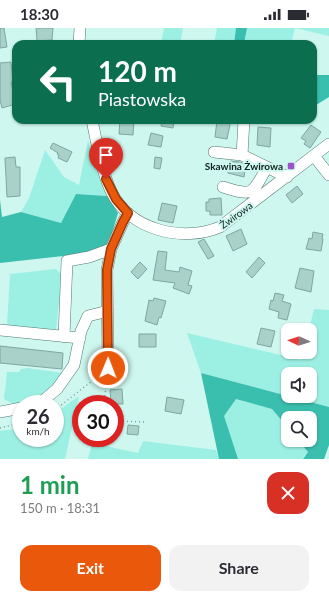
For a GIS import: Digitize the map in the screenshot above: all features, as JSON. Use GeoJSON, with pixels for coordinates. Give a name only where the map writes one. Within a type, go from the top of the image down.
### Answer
{"type":"FeatureCollection","features":[{"type":"Feature","properties":{"kind":"street"},"geometry":{"type":"LineString","coordinates":[[79,40],[80,28]]}},
{"type":"Feature","properties":{"kind":"street"},"geometry":{"type":"LineString","coordinates":[[93,124],[106,179],[116,199],[128,213],[111,249],[107,270],[108,368]]}},
{"type":"Feature","properties":{"kind":"street"},"geometry":{"type":"LineString","coordinates":[[242,155],[244,124]]}},
{"type":"Feature","properties":{"kind":"street","name":"Żwirowa"},"geometry":{"type":"LineString","coordinates":[[128,213],[159,230],[179,234],[201,234],[220,227],[329,144]]}},
{"type":"Feature","properties":{"kind":"street"},"geometry":{"type":"LineString","coordinates":[[214,152],[242,155],[287,177]]}},
{"type":"Feature","properties":{"kind":"street"},"geometry":{"type":"LineString","coordinates":[[314,156],[329,175]]}},
{"type":"Feature","properties":{"kind":"street"},"geometry":{"type":"LineString","coordinates":[[223,187],[242,193],[251,192],[255,189],[267,167]]}},
{"type":"Feature","properties":{"kind":"street"},"geometry":{"type":"LineString","coordinates":[[64,337],[67,261],[89,257],[111,249]]}},
{"type":"Feature","properties":{"kind":"street"},"geometry":{"type":"LineString","coordinates":[[49,395],[57,388],[74,365],[80,338],[88,316],[108,311]]}},
{"type":"Feature","properties":{"kind":"street"},"geometry":{"type":"LineString","coordinates":[[0,330],[80,338]]}},
{"type":"Feature","properties":{"kind":"street"},"geometry":{"type":"LineString","coordinates":[[0,412],[12,410]]}},
{"type":"Feature","properties":{"kind":"path"},"geometry":{"type":"LineString","coordinates":[[105,395],[108,368]]}},
{"type":"Feature","properties":{"kind":"path"},"geometry":{"type":"LineString","coordinates":[[64,403],[108,368]]}},
{"type":"Feature","properties":{"kind":"path"},"geometry":{"type":"LineString","coordinates":[[124,421],[147,422]]}},
{"type":"Feature","properties":{"kind":"path"},"geometry":{"type":"LineString","coordinates":[[0,428],[12,425]]}},
{"type":"Feature","properties":{"kind":"green space"},"geometry":{"type":"Polygon","coordinates":[[[164,28],[183,28],[181,40],[162,40],[164,28]]]}},
{"type":"Feature","properties":{"kind":"green space"},"geometry":{"type":"Polygon","coordinates":[[[217,28],[236,28],[234,40],[215,40],[217,28]]]}},
{"type":"Feature","properties":{"kind":"green space"},"geometry":{"type":"Polygon","coordinates":[[[236,28],[247,28],[245,40],[234,40],[236,28]]]}},
{"type":"Feature","properties":{"kind":"green space"},"geometry":{"type":"Polygon","coordinates":[[[247,28],[295,28],[292,40],[245,40],[247,28]]]}},
{"type":"Feature","properties":{"kind":"green space"},"geometry":{"type":"Polygon","coordinates":[[[295,28],[329,28],[329,36],[295,28]]]}},
{"type":"Feature","properties":{"kind":"green space"},"geometry":{"type":"Polygon","coordinates":[[[317,75],[329,75],[329,97],[317,104],[317,75]]]}},
{"type":"Feature","properties":{"kind":"green space"},"geometry":{"type":"Polygon","coordinates":[[[88,140],[96,169],[107,196],[76,194],[61,223],[21,212],[29,198],[45,150],[64,177],[79,185],[88,140]]]}},
{"type":"Feature","properties":{"kind":"green space"},"geometry":{"type":"Polygon","coordinates":[[[76,194],[107,196],[118,213],[112,233],[105,248],[90,253],[0,263],[0,200],[2,217],[21,212],[61,223],[76,194]]]}},
{"type":"Feature","properties":{"kind":"green space"},"geometry":{"type":"Polygon","coordinates":[[[56,269],[62,275],[56,330],[7,325],[10,274],[56,269]]]}},
{"type":"Feature","properties":{"kind":"green space"},"geometry":{"type":"Polygon","coordinates":[[[314,309],[329,310],[329,407],[314,403],[317,403],[317,367],[281,367],[281,394],[201,373],[187,333],[281,355],[281,359],[317,359],[317,323],[311,323],[314,309]]]}},
{"type":"Feature","properties":{"kind":"green space"},"geometry":{"type":"Polygon","coordinates":[[[28,368],[62,373],[55,387],[45,395],[12,395],[12,403],[4,399],[7,372],[19,372],[21,369],[28,368]]]}},
{"type":"Feature","properties":{"kind":"green space"},"geometry":{"type":"Polygon","coordinates":[[[201,373],[281,394],[281,403],[314,403],[329,407],[329,445],[324,459],[303,459],[308,452],[304,447],[317,447],[317,411],[281,411],[281,420],[272,409],[236,399],[224,416],[238,459],[219,459],[201,373]]]}},
{"type":"Feature","properties":{"kind":"green space"},"geometry":{"type":"Polygon","coordinates":[[[236,399],[272,409],[281,420],[281,447],[304,447],[308,452],[302,459],[238,459],[223,416],[236,399]]]}},
{"type":"Feature","properties":{"kind":"green space"},"geometry":{"type":"Polygon","coordinates":[[[72,401],[72,428],[65,459],[0,459],[0,431],[12,429],[12,447],[64,447],[64,407],[72,401]]]}},
{"type":"Feature","properties":{"kind":"green space"},"geometry":{"type":"Polygon","coordinates":[[[143,441],[216,450],[219,459],[88,459],[91,447],[110,447],[138,453],[143,441]]]}},
{"type":"Feature","properties":{"kind":"building"},"geometry":{"type":"Polygon","coordinates":[[[0,28],[4,28],[7,47],[0,48],[0,28]]]}},
{"type":"Feature","properties":{"kind":"building"},"geometry":{"type":"Polygon","coordinates":[[[36,28],[53,28],[52,40],[37,40],[36,28]]]}},
{"type":"Feature","properties":{"kind":"building"},"geometry":{"type":"Polygon","coordinates":[[[11,62],[12,72],[12,105],[2,108],[0,100],[0,63],[11,62]]]}},
{"type":"Feature","properties":{"kind":"building"},"geometry":{"type":"Polygon","coordinates":[[[120,124],[134,124],[133,135],[119,134],[120,124]]]}},
{"type":"Feature","properties":{"kind":"building"},"geometry":{"type":"Polygon","coordinates":[[[161,124],[174,124],[173,128],[161,126],[161,124]]]}},
{"type":"Feature","properties":{"kind":"building"},"geometry":{"type":"Polygon","coordinates":[[[217,124],[230,124],[227,139],[215,137],[217,124]]]}},
{"type":"Feature","properties":{"kind":"building"},"geometry":{"type":"Polygon","coordinates":[[[311,125],[321,132],[310,148],[304,144],[306,141],[301,138],[311,125]]]}},
{"type":"Feature","properties":{"kind":"building"},"geometry":{"type":"Polygon","coordinates":[[[258,127],[271,128],[270,147],[257,145],[258,127]]]}},
{"type":"Feature","properties":{"kind":"building"},"geometry":{"type":"Polygon","coordinates":[[[151,133],[163,136],[161,147],[148,145],[151,133]]]}},
{"type":"Feature","properties":{"kind":"building"},"geometry":{"type":"Polygon","coordinates":[[[53,143],[72,152],[67,162],[58,158],[58,153],[50,148],[53,143]]]}},
{"type":"Feature","properties":{"kind":"building"},"geometry":{"type":"Polygon","coordinates":[[[15,157],[16,167],[20,167],[20,196],[7,197],[5,158],[15,157]]]}},
{"type":"Feature","properties":{"kind":"building"},"geometry":{"type":"Polygon","coordinates":[[[155,157],[162,158],[160,169],[154,168],[155,157]]]}},
{"type":"Feature","properties":{"kind":"building"},"geometry":{"type":"Polygon","coordinates":[[[230,161],[240,162],[246,165],[244,177],[228,173],[230,161]]]}},
{"type":"Feature","properties":{"kind":"building"},"geometry":{"type":"Polygon","coordinates":[[[297,186],[303,194],[292,203],[286,195],[297,186]]]}},
{"type":"Feature","properties":{"kind":"building"},"geometry":{"type":"Polygon","coordinates":[[[221,198],[222,215],[210,215],[210,211],[206,211],[206,202],[209,202],[209,199],[221,198]]]}},
{"type":"Feature","properties":{"kind":"building"},"geometry":{"type":"Polygon","coordinates":[[[162,203],[177,206],[173,223],[158,220],[162,203]]]}},
{"type":"Feature","properties":{"kind":"building"},"geometry":{"type":"Polygon","coordinates":[[[241,229],[247,244],[233,251],[226,236],[241,229]]]}},
{"type":"Feature","properties":{"kind":"building"},"geometry":{"type":"Polygon","coordinates":[[[313,232],[323,234],[321,251],[306,249],[309,238],[312,239],[313,232]]]}},
{"type":"Feature","properties":{"kind":"building"},"geometry":{"type":"Polygon","coordinates":[[[204,239],[214,256],[208,259],[198,242],[204,239]]]}},
{"type":"Feature","properties":{"kind":"building"},"geometry":{"type":"Polygon","coordinates":[[[158,251],[167,252],[165,270],[179,272],[180,267],[192,271],[188,285],[192,286],[189,294],[173,288],[175,283],[153,280],[158,251]]]}},
{"type":"Feature","properties":{"kind":"building"},"geometry":{"type":"Polygon","coordinates":[[[259,257],[265,263],[252,278],[246,272],[259,257]]]}},
{"type":"Feature","properties":{"kind":"building"},"geometry":{"type":"Polygon","coordinates":[[[140,262],[147,269],[138,279],[131,272],[140,262]]]}},
{"type":"Feature","properties":{"kind":"building"},"geometry":{"type":"Polygon","coordinates":[[[300,268],[314,271],[311,292],[295,288],[300,268]]]}},
{"type":"Feature","properties":{"kind":"building"},"geometry":{"type":"Polygon","coordinates":[[[275,293],[284,295],[282,301],[291,304],[287,320],[278,318],[279,312],[269,309],[271,300],[273,301],[275,293]]]}},
{"type":"Feature","properties":{"kind":"building"},"geometry":{"type":"Polygon","coordinates":[[[154,298],[166,301],[161,318],[159,317],[157,325],[145,321],[149,300],[153,301],[154,298]]]}},
{"type":"Feature","properties":{"kind":"building"},"geometry":{"type":"Polygon","coordinates":[[[261,328],[275,331],[271,347],[257,344],[261,328]]]}},
{"type":"Feature","properties":{"kind":"building"},"geometry":{"type":"Polygon","coordinates":[[[139,334],[156,334],[156,347],[139,347],[139,334]]]}},
{"type":"Feature","properties":{"kind":"building"},"geometry":{"type":"Polygon","coordinates":[[[0,346],[63,353],[62,369],[0,363],[0,346]]]}},
{"type":"Feature","properties":{"kind":"building"},"geometry":{"type":"Polygon","coordinates":[[[122,389],[122,395],[110,395],[110,390],[122,389]]]}},
{"type":"Feature","properties":{"kind":"building"},"geometry":{"type":"Polygon","coordinates":[[[167,397],[184,400],[181,414],[165,411],[167,397]]]}},
{"type":"Feature","properties":{"kind":"building"},"geometry":{"type":"Polygon","coordinates":[[[128,425],[139,426],[138,435],[127,434],[128,425]]]}},
{"type":"Feature","properties":{"kind":"place","name":"Skawina Żwirowa"},"geometry":{"type":"Point","coordinates":[291,166]}},
{"type":"Feature","properties":{"kind":"route"},"geometry":{"type":"LineString","coordinates":[[106,179],[111,192],[128,213],[111,249],[107,270],[108,368]]}}]}
